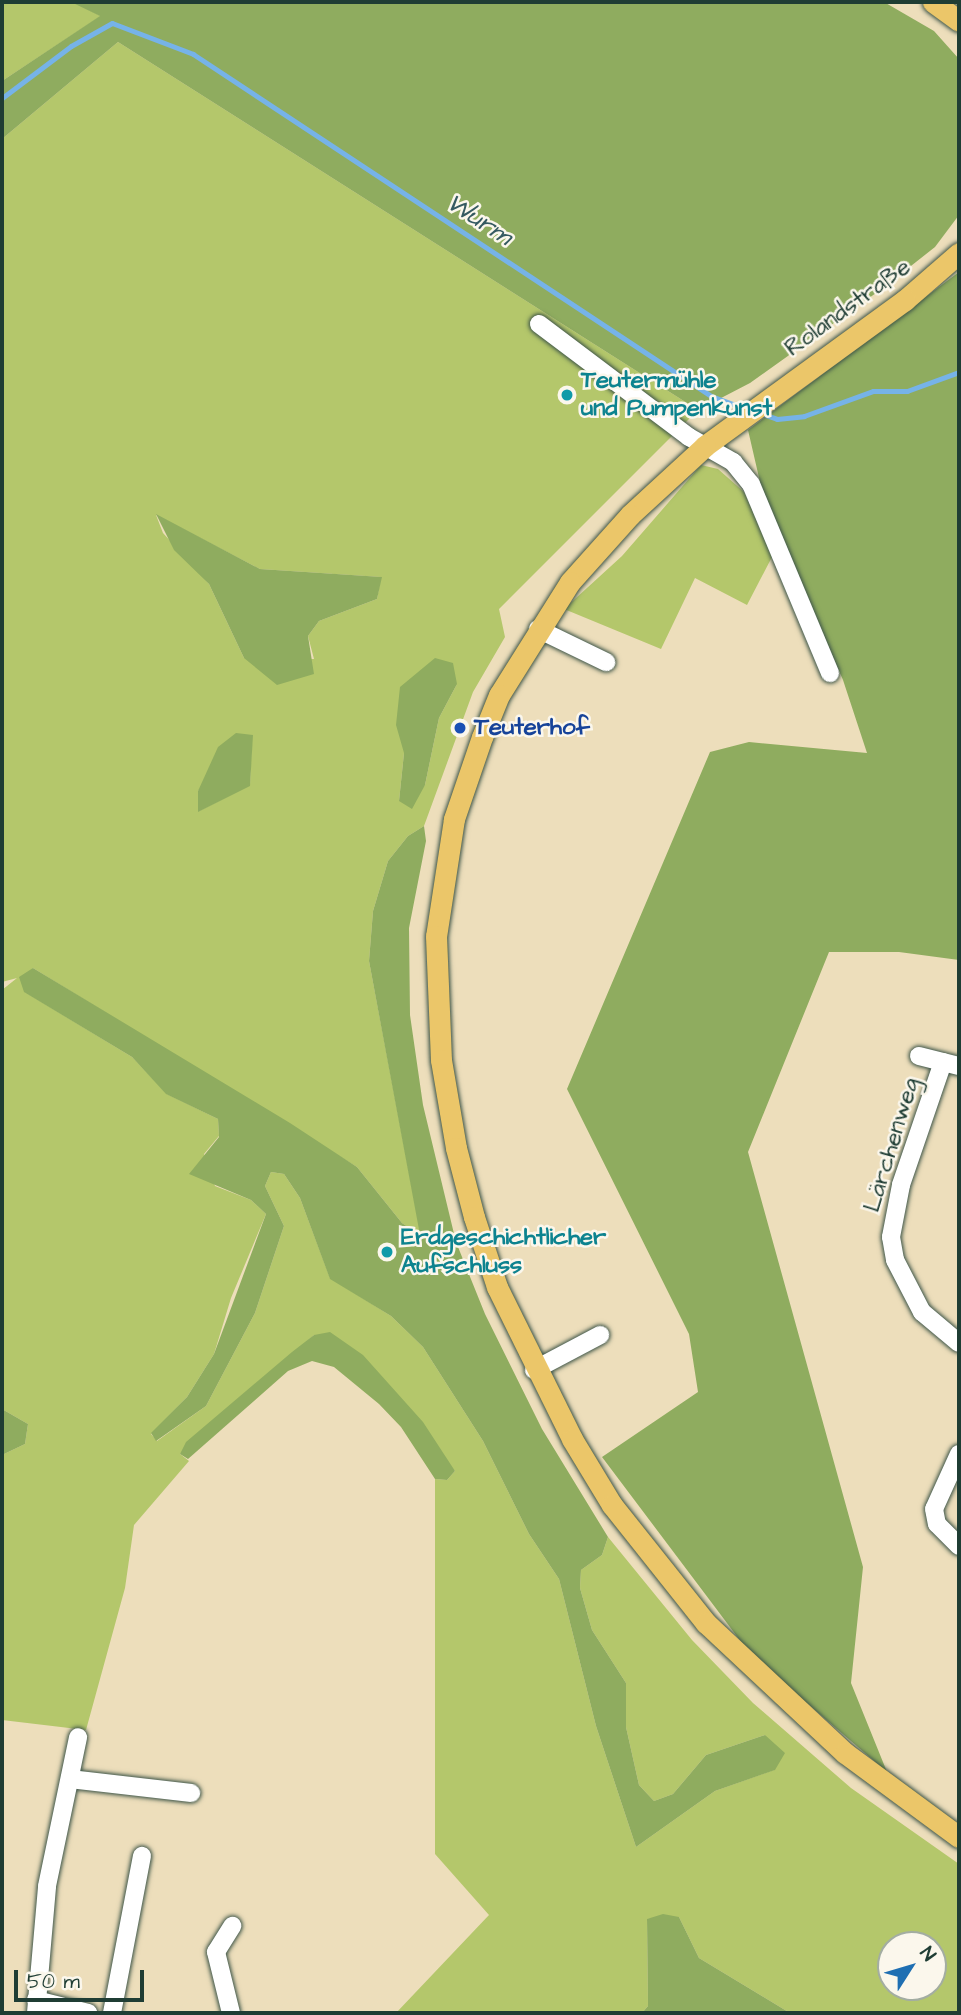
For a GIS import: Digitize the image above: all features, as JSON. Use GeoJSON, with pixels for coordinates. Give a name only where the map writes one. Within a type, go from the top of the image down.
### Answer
{"type":"FeatureCollection","features":[{"type":"Feature","properties":{"kind":"main road"},"geometry":{"type":"LineString","coordinates":[[933,2],[959,21]]}},
{"type":"Feature","properties":{"kind":"main road","name":"Rolandstraße"},"geometry":{"type":"LineString","coordinates":[[959,253],[905,300],[709,442],[600,547],[538,629],[499,695],[454,819],[436,936],[441,1060],[456,1148],[497,1287],[534,1370],[612,1505],[706,1623],[845,1753],[959,1837]]}},
{"type":"Feature","properties":{"kind":"street"},"geometry":{"type":"LineString","coordinates":[[539,324],[709,442],[733,462],[751,484],[830,673]]}},
{"type":"Feature","properties":{"kind":"street"},"geometry":{"type":"LineString","coordinates":[[538,629],[606,662]]}},
{"type":"Feature","properties":{"kind":"street","name":"Lärchenweg"},"geometry":{"type":"LineString","coordinates":[[919,1056],[951,1064],[901,1185],[891,1237],[895,1260],[922,1312],[959,1343]]}},
{"type":"Feature","properties":{"kind":"street"},"geometry":{"type":"LineString","coordinates":[[534,1370],[600,1335]]}},
{"type":"Feature","properties":{"kind":"street"},"geometry":{"type":"LineString","coordinates":[[959,1454],[934,1509],[937,1524],[959,1546]]}},
{"type":"Feature","properties":{"kind":"street"},"geometry":{"type":"LineString","coordinates":[[78,1737],[47,1886],[36,2007],[88,2013]]}},
{"type":"Feature","properties":{"kind":"street"},"geometry":{"type":"LineString","coordinates":[[70,1779],[191,1793]]}},
{"type":"Feature","properties":{"kind":"street"},"geometry":{"type":"LineString","coordinates":[[112,2013],[142,1856]]}},
{"type":"Feature","properties":{"kind":"street"},"geometry":{"type":"LineString","coordinates":[[231,2013],[216,1952],[232,1926]]}},
{"type":"Feature","properties":{"kind":"green space"},"geometry":{"type":"Polygon","coordinates":[[[2,2],[73,2],[101,16],[2,81],[2,2]]]}},
{"type":"Feature","properties":{"kind":"green space"},"geometry":{"type":"Polygon","coordinates":[[[71,2],[884,2],[934,31],[959,59],[959,215],[935,247],[883,288],[750,383],[698,410],[118,42],[2,139],[2,81],[100,16],[71,2]]]}},
{"type":"Feature","properties":{"kind":"green space"},"geometry":{"type":"Polygon","coordinates":[[[118,42],[698,410],[499,609],[505,637],[473,692],[424,826],[408,836],[388,861],[373,911],[369,961],[421,1236],[402,1223],[357,1167],[33,968],[25,992],[132,1057],[167,1094],[218,1119],[219,1136],[204,1154],[215,1186],[251,1200],[266,1214],[231,1298],[214,1354],[187,1397],[151,1434],[157,1441],[206,1406],[255,1313],[284,1226],[265,1186],[271,1172],[284,1174],[300,1198],[330,1278],[391,1316],[423,1347],[483,1441],[529,1534],[559,1579],[596,1726],[636,1847],[715,1791],[774,1770],[765,1735],[706,1755],[673,1794],[654,1801],[639,1785],[626,1727],[626,1683],[592,1630],[580,1588],[581,1570],[602,1555],[608,1537],[692,1640],[753,1703],[851,1788],[959,1864],[959,2013],[790,2013],[699,1958],[679,1917],[647,1919],[648,2006],[642,2013],[396,2013],[489,1915],[435,1854],[435,1479],[447,1480],[455,1471],[314,1335],[180,1454],[189,1461],[134,1525],[125,1588],[86,1730],[2,1720],[2,1455],[25,1444],[28,1424],[2,1409],[2,990],[17,978],[2,982],[2,139],[118,42]],[[156,515],[163,533],[209,584],[244,658],[314,659],[308,636],[319,621],[377,599],[381,577],[260,569],[156,515]],[[457,684],[404,753],[399,801],[425,785],[439,718],[457,684]],[[252,735],[198,791],[199,811],[250,785],[252,735]]]}},
{"type":"Feature","properties":{"kind":"green space"},"geometry":{"type":"Polygon","coordinates":[[[959,272],[959,960],[899,952],[829,952],[748,1152],[863,1567],[851,1683],[887,1772],[751,1655],[602,1457],[698,1392],[689,1334],[567,1089],[710,752],[749,742],[867,753],[843,680],[763,495],[748,430],[959,272]]]}},
{"type":"Feature","properties":{"kind":"green space"},"geometry":{"type":"Polygon","coordinates":[[[701,465],[718,469],[744,492],[773,555],[747,605],[695,578],[661,649],[564,609],[622,556],[701,465]]]}},
{"type":"Feature","properties":{"kind":"green space"},"geometry":{"type":"Polygon","coordinates":[[[156,514],[260,569],[382,577],[377,599],[319,621],[308,636],[314,674],[277,685],[244,658],[209,584],[174,550],[156,514]]]}},
{"type":"Feature","properties":{"kind":"green space"},"geometry":{"type":"Polygon","coordinates":[[[435,658],[453,663],[457,684],[439,718],[425,785],[412,809],[399,801],[404,753],[396,725],[400,687],[435,658]]]}},
{"type":"Feature","properties":{"kind":"green space"},"geometry":{"type":"Polygon","coordinates":[[[236,733],[253,735],[250,786],[198,812],[198,791],[218,747],[236,733]]]}},
{"type":"Feature","properties":{"kind":"green space"},"geometry":{"type":"Polygon","coordinates":[[[424,826],[426,841],[409,928],[410,1015],[423,1105],[456,1242],[485,1314],[542,1429],[608,1537],[602,1555],[581,1570],[580,1588],[592,1630],[626,1683],[626,1727],[639,1785],[654,1801],[673,1794],[706,1755],[765,1735],[785,1753],[775,1770],[715,1791],[636,1847],[596,1726],[559,1579],[529,1534],[483,1441],[423,1347],[391,1316],[330,1279],[300,1198],[284,1174],[271,1172],[265,1186],[284,1226],[255,1313],[206,1406],[156,1441],[151,1433],[187,1397],[214,1354],[266,1214],[251,1200],[189,1174],[219,1137],[218,1119],[166,1094],[132,1057],[24,992],[19,977],[33,968],[290,1123],[357,1167],[402,1223],[420,1235],[369,961],[373,911],[388,861],[408,836],[424,826]]]}},
{"type":"Feature","properties":{"kind":"green space"},"geometry":{"type":"Polygon","coordinates":[[[330,1332],[363,1355],[423,1422],[455,1471],[447,1480],[435,1479],[401,1427],[379,1404],[334,1367],[312,1361],[288,1371],[188,1459],[180,1454],[186,1442],[292,1352],[314,1335],[330,1332]]]}},
{"type":"Feature","properties":{"kind":"green space"},"geometry":{"type":"Polygon","coordinates":[[[2,1409],[28,1424],[25,1444],[2,1455],[2,1409]]]}},
{"type":"Feature","properties":{"kind":"green space"},"geometry":{"type":"Polygon","coordinates":[[[663,1914],[679,1917],[699,1958],[790,2013],[642,2013],[648,2006],[647,1919],[663,1914]]]}},
{"type":"Feature","properties":{"kind":"waterway","name":"Wurm"},"geometry":{"type":"LineString","coordinates":[[2,98],[71,46],[112,23],[193,54],[711,396],[747,409]]}},
{"type":"Feature","properties":{"kind":"waterway","name":"Wurm"},"geometry":{"type":"LineString","coordinates":[[760,413],[777,419],[804,416],[873,391],[907,391],[959,372]]}},
{"type":"Feature","properties":{"kind":"place","name":"Teutermühle und Pumpenkunst"},"geometry":{"type":"Point","coordinates":[567,395]}},
{"type":"Feature","properties":{"kind":"place","name":"Teuterhof"},"geometry":{"type":"Point","coordinates":[460,728]}},
{"type":"Feature","properties":{"kind":"place","name":"Erdgeschichtlicher Aufschluss"},"geometry":{"type":"Point","coordinates":[387,1252]}}]}
